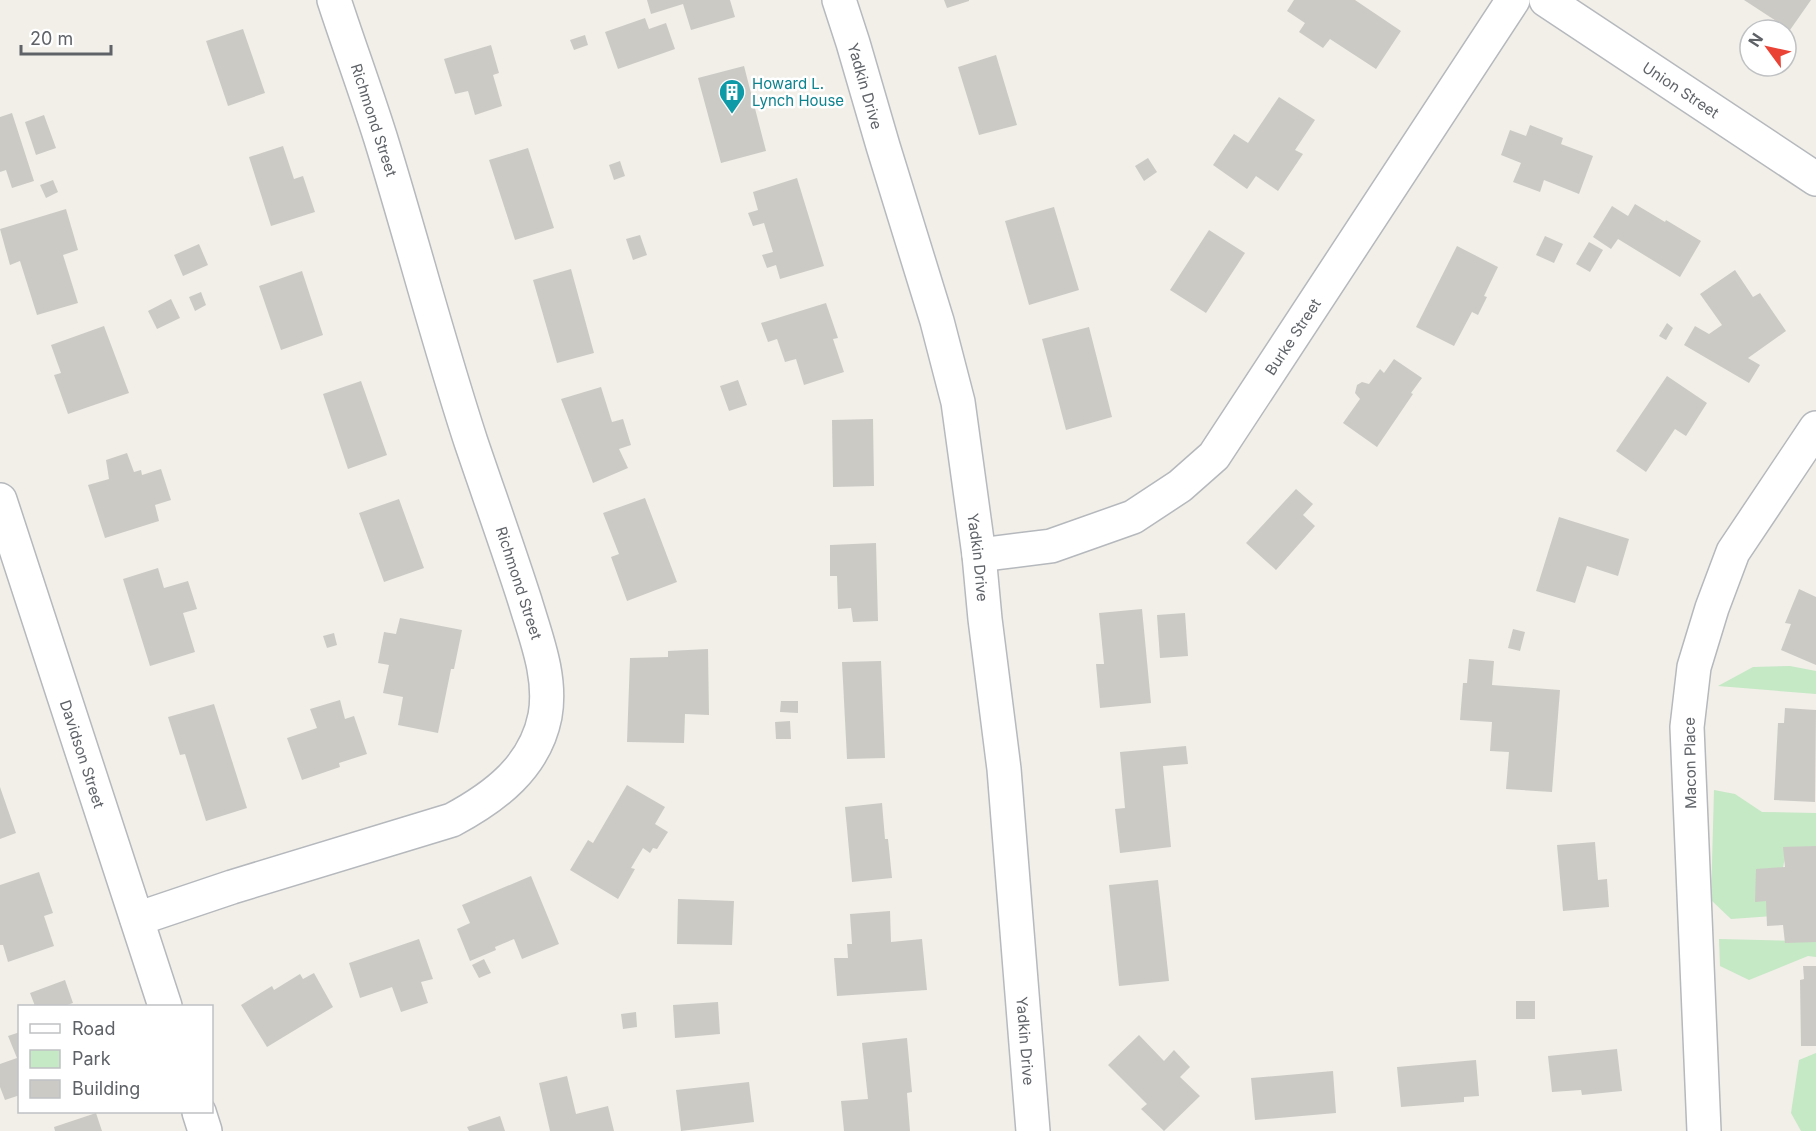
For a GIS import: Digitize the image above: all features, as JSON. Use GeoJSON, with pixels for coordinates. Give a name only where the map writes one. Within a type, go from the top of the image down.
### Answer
{"type":"FeatureCollection","features":[{"type":"Feature","properties":{"kind":"street","name":"Richmond Street"},"geometry":{"type":"LineString","coordinates":[[137,919],[232,887],[452,820],[478,806],[506,785],[526,761],[540,736],[545,714],[547,684],[540,648],[471,440],[383,145],[334,0]]}},
{"type":"Feature","properties":{"kind":"street","name":"Yadkin Drive"},"geometry":{"type":"LineString","coordinates":[[838,0],[937,321],[955,390],[979,555],[1004,769],[1033,1131]]}},
{"type":"Feature","properties":{"kind":"street","name":"Burke Street"},"geometry":{"type":"LineString","coordinates":[[979,555],[1051,546],[1133,517],[1180,486],[1214,456],[1513,0]]}},
{"type":"Feature","properties":{"kind":"street","name":"Union Street"},"geometry":{"type":"LineString","coordinates":[[1546,0],[1816,179]]}},
{"type":"Feature","properties":{"kind":"street","name":"Macon Place"},"geometry":{"type":"LineString","coordinates":[[1704,1131],[1688,727],[1694,667],[1712,608],[1733,552],[1816,428]]}},
{"type":"Feature","properties":{"kind":"street","name":"Davidson Street"},"geometry":{"type":"LineString","coordinates":[[0,500],[165,1005]]}},
{"type":"Feature","properties":{"kind":"street"},"geometry":{"type":"LineString","coordinates":[[199,1113],[205,1131]]}},
{"type":"Feature","properties":{"kind":"green space"},"geometry":{"type":"Polygon","coordinates":[[[1790,666],[1816,671],[1816,694],[1718,686],[1753,667],[1790,666]]]}},
{"type":"Feature","properties":{"kind":"green space"},"geometry":{"type":"Polygon","coordinates":[[[1714,790],[1735,794],[1762,812],[1816,813],[1816,856],[1787,848],[1773,916],[1731,919],[1711,900],[1714,790]]]}},
{"type":"Feature","properties":{"kind":"green space"},"geometry":{"type":"Polygon","coordinates":[[[1816,933],[1816,957],[1808,956],[1749,980],[1720,966],[1719,939],[1802,941],[1816,933]]]}},
{"type":"Feature","properties":{"kind":"green space"},"geometry":{"type":"Polygon","coordinates":[[[1816,1053],[1816,1131],[1801,1131],[1791,1113],[1799,1060],[1816,1053]]]}},
{"type":"Feature","properties":{"kind":"building"},"geometry":{"type":"Polygon","coordinates":[[[647,0],[730,0],[735,17],[691,30],[683,4],[651,14],[647,0]]]}},
{"type":"Feature","properties":{"kind":"building"},"geometry":{"type":"Polygon","coordinates":[[[944,0],[969,0],[969,1],[947,8],[944,0]]]}},
{"type":"Feature","properties":{"kind":"building"},"geometry":{"type":"Polygon","coordinates":[[[1294,0],[1355,0],[1401,31],[1376,69],[1330,39],[1323,48],[1299,32],[1305,23],[1287,11],[1294,0]]]}},
{"type":"Feature","properties":{"kind":"building"},"geometry":{"type":"Polygon","coordinates":[[[1744,0],[1811,0],[1798,19],[1772,18],[1744,0]]]}},
{"type":"Feature","properties":{"kind":"building"},"geometry":{"type":"Polygon","coordinates":[[[645,18],[649,29],[666,23],[675,49],[618,69],[605,32],[645,18]]]}},
{"type":"Feature","properties":{"kind":"building"},"geometry":{"type":"Polygon","coordinates":[[[243,29],[265,93],[228,106],[206,41],[243,29]]]}},
{"type":"Feature","properties":{"kind":"building"},"geometry":{"type":"Polygon","coordinates":[[[585,35],[588,45],[574,50],[570,40],[585,35]]]}},
{"type":"Feature","properties":{"kind":"building"},"geometry":{"type":"Polygon","coordinates":[[[491,45],[499,73],[493,75],[502,106],[475,115],[468,91],[455,94],[444,59],[491,45]]]}},
{"type":"Feature","properties":{"kind":"building"},"geometry":{"type":"Polygon","coordinates":[[[996,55],[1017,125],[979,135],[958,67],[996,55]]]}},
{"type":"Feature","properties":{"kind":"building","name":"Howard L. Lynch House"},"geometry":{"type":"Polygon","coordinates":[[[744,66],[766,151],[721,163],[698,78],[744,66]]]}},
{"type":"Feature","properties":{"kind":"building"},"geometry":{"type":"Polygon","coordinates":[[[1279,97],[1315,120],[1295,150],[1303,154],[1278,191],[1256,176],[1247,189],[1213,165],[1234,134],[1248,143],[1279,97]]]}},
{"type":"Feature","properties":{"kind":"building"},"geometry":{"type":"Polygon","coordinates":[[[12,113],[34,181],[12,188],[6,170],[0,172],[0,117],[12,113]]]}},
{"type":"Feature","properties":{"kind":"building"},"geometry":{"type":"Polygon","coordinates":[[[44,115],[56,148],[36,155],[25,122],[44,115]]]}},
{"type":"Feature","properties":{"kind":"building"},"geometry":{"type":"Polygon","coordinates":[[[1530,125],[1563,138],[1561,144],[1593,156],[1579,194],[1544,180],[1540,192],[1513,182],[1521,163],[1501,155],[1510,130],[1526,136],[1530,125]]]}},
{"type":"Feature","properties":{"kind":"building"},"geometry":{"type":"Polygon","coordinates":[[[283,146],[294,179],[303,176],[315,212],[271,226],[249,157],[283,146]]]}},
{"type":"Feature","properties":{"kind":"building"},"geometry":{"type":"Polygon","coordinates":[[[528,148],[554,228],[515,240],[489,160],[528,148]]]}},
{"type":"Feature","properties":{"kind":"building"},"geometry":{"type":"Polygon","coordinates":[[[1148,158],[1157,172],[1144,181],[1135,166],[1148,158]]]}},
{"type":"Feature","properties":{"kind":"building"},"geometry":{"type":"Polygon","coordinates":[[[620,161],[625,176],[614,180],[609,165],[620,161]]]}},
{"type":"Feature","properties":{"kind":"building"},"geometry":{"type":"Polygon","coordinates":[[[797,178],[824,266],[780,279],[776,265],[767,268],[762,255],[773,252],[764,223],[753,226],[748,213],[758,210],[753,192],[797,178]]]}},
{"type":"Feature","properties":{"kind":"building"},"geometry":{"type":"Polygon","coordinates":[[[53,180],[58,192],[46,198],[40,185],[53,180]]]}},
{"type":"Feature","properties":{"kind":"building"},"geometry":{"type":"Polygon","coordinates":[[[1635,204],[1701,241],[1680,277],[1618,239],[1611,249],[1593,237],[1612,206],[1628,216],[1635,204]]]}},
{"type":"Feature","properties":{"kind":"building"},"geometry":{"type":"Polygon","coordinates":[[[1054,207],[1079,290],[1029,305],[1005,221],[1054,207]]]}},
{"type":"Feature","properties":{"kind":"building"},"geometry":{"type":"Polygon","coordinates":[[[66,209],[78,250],[63,255],[78,303],[37,315],[20,261],[10,265],[0,229],[66,209]]]}},
{"type":"Feature","properties":{"kind":"building"},"geometry":{"type":"Polygon","coordinates":[[[1209,230],[1245,253],[1206,313],[1170,290],[1209,230]]]}},
{"type":"Feature","properties":{"kind":"building"},"geometry":{"type":"Polygon","coordinates":[[[640,235],[647,255],[633,260],[626,239],[640,235]]]}},
{"type":"Feature","properties":{"kind":"building"},"geometry":{"type":"Polygon","coordinates":[[[1545,236],[1563,244],[1554,263],[1536,255],[1545,236]]]}},
{"type":"Feature","properties":{"kind":"building"},"geometry":{"type":"Polygon","coordinates":[[[1589,242],[1603,250],[1590,272],[1576,264],[1589,242]]]}},
{"type":"Feature","properties":{"kind":"building"},"geometry":{"type":"Polygon","coordinates":[[[199,244],[208,265],[183,276],[174,255],[199,244]]]}},
{"type":"Feature","properties":{"kind":"building"},"geometry":{"type":"Polygon","coordinates":[[[1457,246],[1498,267],[1478,315],[1472,312],[1454,346],[1416,327],[1457,246]]]}},
{"type":"Feature","properties":{"kind":"building"},"geometry":{"type":"Polygon","coordinates":[[[571,269],[594,353],[557,363],[533,280],[571,269]]]}},
{"type":"Feature","properties":{"kind":"building"},"geometry":{"type":"Polygon","coordinates":[[[1735,270],[1753,297],[1760,293],[1786,331],[1748,358],[1760,365],[1749,383],[1684,345],[1695,326],[1709,334],[1722,325],[1700,294],[1735,270]]]}},
{"type":"Feature","properties":{"kind":"building"},"geometry":{"type":"Polygon","coordinates":[[[302,271],[323,335],[281,350],[259,286],[302,271]]]}},
{"type":"Feature","properties":{"kind":"building"},"geometry":{"type":"Polygon","coordinates":[[[201,292],[206,305],[195,311],[189,297],[201,292]]]}},
{"type":"Feature","properties":{"kind":"building"},"geometry":{"type":"Polygon","coordinates":[[[171,299],[180,318],[157,329],[148,311],[171,299]]]}},
{"type":"Feature","properties":{"kind":"building"},"geometry":{"type":"Polygon","coordinates":[[[826,303],[838,338],[833,339],[844,372],[804,385],[796,359],[785,362],[777,339],[768,342],[761,323],[826,303]]]}},
{"type":"Feature","properties":{"kind":"building"},"geometry":{"type":"Polygon","coordinates":[[[1667,323],[1673,328],[1666,340],[1659,336],[1667,323]]]}},
{"type":"Feature","properties":{"kind":"building"},"geometry":{"type":"Polygon","coordinates":[[[104,326],[129,393],[68,414],[54,375],[61,373],[51,345],[104,326]]]}},
{"type":"Feature","properties":{"kind":"building"},"geometry":{"type":"Polygon","coordinates":[[[1089,327],[1112,417],[1066,430],[1042,339],[1089,327]]]}},
{"type":"Feature","properties":{"kind":"building"},"geometry":{"type":"Polygon","coordinates":[[[1394,359],[1422,378],[1377,447],[1343,423],[1360,399],[1355,393],[1357,385],[1362,382],[1369,384],[1380,369],[1384,373],[1394,359]]]}},
{"type":"Feature","properties":{"kind":"building"},"geometry":{"type":"Polygon","coordinates":[[[1667,376],[1707,403],[1686,436],[1675,429],[1646,472],[1616,451],[1667,376]]]}},
{"type":"Feature","properties":{"kind":"building"},"geometry":{"type":"Polygon","coordinates":[[[738,380],[747,405],[729,411],[720,386],[738,380]]]}},
{"type":"Feature","properties":{"kind":"building"},"geometry":{"type":"Polygon","coordinates":[[[361,381],[387,455],[348,469],[323,394],[361,381]]]}},
{"type":"Feature","properties":{"kind":"building"},"geometry":{"type":"Polygon","coordinates":[[[601,387],[612,422],[623,419],[631,445],[619,449],[628,468],[593,483],[561,399],[601,387]]]}},
{"type":"Feature","properties":{"kind":"building"},"geometry":{"type":"Polygon","coordinates":[[[873,419],[874,486],[833,487],[832,420],[873,419]]]}},
{"type":"Feature","properties":{"kind":"building"},"geometry":{"type":"Polygon","coordinates":[[[127,453],[134,472],[141,470],[142,475],[161,469],[171,500],[155,505],[159,521],[105,538],[88,485],[109,479],[106,460],[127,453]]]}},
{"type":"Feature","properties":{"kind":"building"},"geometry":{"type":"Polygon","coordinates":[[[1296,489],[1313,504],[1303,515],[1315,526],[1276,570],[1246,543],[1296,489]]]}},
{"type":"Feature","properties":{"kind":"building"},"geometry":{"type":"Polygon","coordinates":[[[645,498],[677,582],[627,601],[611,557],[619,554],[603,513],[645,498]]]}},
{"type":"Feature","properties":{"kind":"building"},"geometry":{"type":"Polygon","coordinates":[[[399,499],[424,568],[384,582],[359,513],[399,499]]]}},
{"type":"Feature","properties":{"kind":"building"},"geometry":{"type":"Polygon","coordinates":[[[1559,517],[1629,539],[1618,576],[1587,566],[1575,603],[1536,591],[1559,517]]]}},
{"type":"Feature","properties":{"kind":"building"},"geometry":{"type":"Polygon","coordinates":[[[876,543],[878,621],[853,622],[851,608],[838,609],[837,576],[830,576],[830,545],[876,543]]]}},
{"type":"Feature","properties":{"kind":"building"},"geometry":{"type":"Polygon","coordinates":[[[158,568],[164,588],[188,581],[197,609],[183,613],[195,652],[150,666],[123,579],[158,568]]]}},
{"type":"Feature","properties":{"kind":"building"},"geometry":{"type":"Polygon","coordinates":[[[1799,589],[1816,597],[1816,665],[1781,650],[1791,624],[1785,623],[1799,589]]]}},
{"type":"Feature","properties":{"kind":"building"},"geometry":{"type":"Polygon","coordinates":[[[1142,609],[1151,703],[1100,708],[1096,664],[1104,664],[1099,613],[1142,609]]]}},
{"type":"Feature","properties":{"kind":"building"},"geometry":{"type":"Polygon","coordinates":[[[1185,613],[1188,656],[1160,658],[1157,615],[1185,613]]]}},
{"type":"Feature","properties":{"kind":"building"},"geometry":{"type":"Polygon","coordinates":[[[400,618],[462,630],[454,669],[451,669],[438,733],[398,725],[403,697],[383,693],[389,665],[378,663],[384,632],[396,634],[400,618]]]}},
{"type":"Feature","properties":{"kind":"building"},"geometry":{"type":"Polygon","coordinates":[[[1513,629],[1525,632],[1520,651],[1508,648],[1513,629]]]}},
{"type":"Feature","properties":{"kind":"building"},"geometry":{"type":"Polygon","coordinates":[[[334,633],[337,645],[327,648],[323,636],[334,633]]]}},
{"type":"Feature","properties":{"kind":"building"},"geometry":{"type":"Polygon","coordinates":[[[708,649],[709,715],[685,714],[684,743],[627,742],[630,658],[668,657],[668,651],[708,649]]]}},
{"type":"Feature","properties":{"kind":"building"},"geometry":{"type":"Polygon","coordinates":[[[1469,659],[1494,661],[1492,685],[1560,690],[1552,792],[1506,789],[1509,752],[1490,751],[1492,722],[1460,720],[1463,683],[1467,683],[1469,659]]]}},
{"type":"Feature","properties":{"kind":"building"},"geometry":{"type":"Polygon","coordinates":[[[881,661],[885,758],[847,759],[842,662],[881,661]]]}},
{"type":"Feature","properties":{"kind":"building"},"geometry":{"type":"Polygon","coordinates":[[[340,700],[345,719],[354,716],[367,754],[339,763],[340,767],[302,780],[287,738],[317,728],[310,709],[340,700]]]}},
{"type":"Feature","properties":{"kind":"building"},"geometry":{"type":"Polygon","coordinates":[[[781,701],[798,701],[798,713],[780,712],[781,701]]]}},
{"type":"Feature","properties":{"kind":"building"},"geometry":{"type":"Polygon","coordinates":[[[214,704],[247,808],[206,821],[185,754],[180,755],[168,717],[214,704]]]}},
{"type":"Feature","properties":{"kind":"building"},"geometry":{"type":"Polygon","coordinates":[[[1785,708],[1816,710],[1815,802],[1774,800],[1778,723],[1784,723],[1785,708]]]}},
{"type":"Feature","properties":{"kind":"building"},"geometry":{"type":"Polygon","coordinates":[[[790,721],[791,739],[776,739],[775,722],[790,721]]]}},
{"type":"Feature","properties":{"kind":"building"},"geometry":{"type":"Polygon","coordinates":[[[1186,746],[1188,764],[1163,766],[1171,847],[1120,853],[1115,809],[1125,808],[1120,752],[1186,746]]]}},
{"type":"Feature","properties":{"kind":"building"},"geometry":{"type":"Polygon","coordinates":[[[627,785],[665,807],[655,824],[668,832],[657,849],[653,848],[650,853],[643,848],[631,868],[635,869],[618,899],[570,870],[588,840],[593,843],[627,785]]]}},
{"type":"Feature","properties":{"kind":"building"},"geometry":{"type":"Polygon","coordinates":[[[0,787],[16,833],[0,839],[0,787]]]}},
{"type":"Feature","properties":{"kind":"building"},"geometry":{"type":"Polygon","coordinates":[[[882,803],[892,878],[852,882],[845,807],[882,803]]]}},
{"type":"Feature","properties":{"kind":"building"},"geometry":{"type":"Polygon","coordinates":[[[1595,842],[1598,880],[1607,879],[1609,907],[1563,911],[1557,845],[1595,842]]]}},
{"type":"Feature","properties":{"kind":"building"},"geometry":{"type":"Polygon","coordinates":[[[1816,846],[1816,942],[1785,943],[1783,925],[1767,926],[1766,901],[1755,902],[1756,869],[1785,867],[1783,847],[1816,846]]]}},
{"type":"Feature","properties":{"kind":"building"},"geometry":{"type":"Polygon","coordinates":[[[39,872],[53,913],[44,916],[54,946],[8,962],[3,945],[0,945],[0,885],[39,872]]]}},
{"type":"Feature","properties":{"kind":"building"},"geometry":{"type":"Polygon","coordinates":[[[531,876],[559,944],[522,959],[514,939],[470,961],[457,929],[470,923],[462,905],[531,876]]]}},
{"type":"Feature","properties":{"kind":"building"},"geometry":{"type":"Polygon","coordinates":[[[1158,880],[1169,981],[1119,986],[1109,885],[1158,880]]]}},
{"type":"Feature","properties":{"kind":"building"},"geometry":{"type":"Polygon","coordinates":[[[678,899],[734,901],[732,945],[677,944],[678,899]]]}},
{"type":"Feature","properties":{"kind":"building"},"geometry":{"type":"Polygon","coordinates":[[[890,911],[891,942],[922,939],[927,990],[837,996],[834,958],[848,958],[847,944],[852,944],[850,914],[890,911]]]}},
{"type":"Feature","properties":{"kind":"building"},"geometry":{"type":"Polygon","coordinates":[[[419,939],[433,979],[421,982],[428,1003],[401,1012],[392,987],[360,998],[349,963],[419,939]]]}},
{"type":"Feature","properties":{"kind":"building"},"geometry":{"type":"Polygon","coordinates":[[[484,959],[491,973],[479,978],[472,965],[484,959]]]}},
{"type":"Feature","properties":{"kind":"building"},"geometry":{"type":"Polygon","coordinates":[[[1803,966],[1816,966],[1816,1046],[1801,1046],[1800,980],[1804,979],[1803,966]]]}},
{"type":"Feature","properties":{"kind":"building"},"geometry":{"type":"Polygon","coordinates":[[[314,973],[333,1007],[267,1047],[241,1005],[272,986],[274,990],[300,974],[303,979],[314,973]]]}},
{"type":"Feature","properties":{"kind":"building"},"geometry":{"type":"Polygon","coordinates":[[[65,980],[73,1003],[35,1005],[30,993],[65,980]]]}},
{"type":"Feature","properties":{"kind":"building"},"geometry":{"type":"Polygon","coordinates":[[[1516,1001],[1535,1001],[1535,1019],[1516,1019],[1516,1001]]]}},
{"type":"Feature","properties":{"kind":"building"},"geometry":{"type":"Polygon","coordinates":[[[718,1002],[720,1034],[675,1038],[673,1005],[718,1002]]]}},
{"type":"Feature","properties":{"kind":"building"},"geometry":{"type":"Polygon","coordinates":[[[636,1012],[637,1027],[623,1029],[621,1014],[636,1012]]]}},
{"type":"Feature","properties":{"kind":"building"},"geometry":{"type":"Polygon","coordinates":[[[18,1033],[18,1096],[5,1100],[0,1087],[0,1064],[17,1058],[8,1036],[18,1033]]]}},
{"type":"Feature","properties":{"kind":"building"},"geometry":{"type":"Polygon","coordinates":[[[1139,1035],[1164,1061],[1174,1050],[1190,1067],[1180,1077],[1200,1096],[1164,1131],[1141,1109],[1147,1104],[1108,1065],[1139,1035]]]}},
{"type":"Feature","properties":{"kind":"building"},"geometry":{"type":"Polygon","coordinates":[[[907,1038],[912,1092],[907,1093],[910,1131],[844,1131],[841,1101],[868,1099],[862,1043],[907,1038]]]}},
{"type":"Feature","properties":{"kind":"building"},"geometry":{"type":"Polygon","coordinates":[[[1617,1049],[1622,1091],[1582,1095],[1581,1090],[1552,1092],[1548,1056],[1617,1049]]]}},
{"type":"Feature","properties":{"kind":"building"},"geometry":{"type":"Polygon","coordinates":[[[1476,1060],[1479,1096],[1464,1097],[1464,1102],[1401,1107],[1397,1067],[1476,1060]]]}},
{"type":"Feature","properties":{"kind":"building"},"geometry":{"type":"Polygon","coordinates":[[[1333,1071],[1336,1113],[1255,1120],[1251,1078],[1333,1071]]]}},
{"type":"Feature","properties":{"kind":"building"},"geometry":{"type":"Polygon","coordinates":[[[567,1076],[576,1114],[608,1106],[614,1131],[550,1131],[539,1083],[567,1076]]]}},
{"type":"Feature","properties":{"kind":"building"},"geometry":{"type":"Polygon","coordinates":[[[749,1082],[754,1122],[681,1131],[676,1090],[749,1082]]]}},
{"type":"Feature","properties":{"kind":"building"},"geometry":{"type":"Polygon","coordinates":[[[96,1113],[102,1131],[55,1131],[54,1127],[96,1113]]]}},
{"type":"Feature","properties":{"kind":"building"},"geometry":{"type":"Polygon","coordinates":[[[500,1116],[505,1131],[469,1131],[467,1127],[500,1116]]]}},
{"type":"Feature","properties":{"kind":"place","name":"Howard L. Lynch House"},"geometry":{"type":"Point","coordinates":[732,115]}}]}
